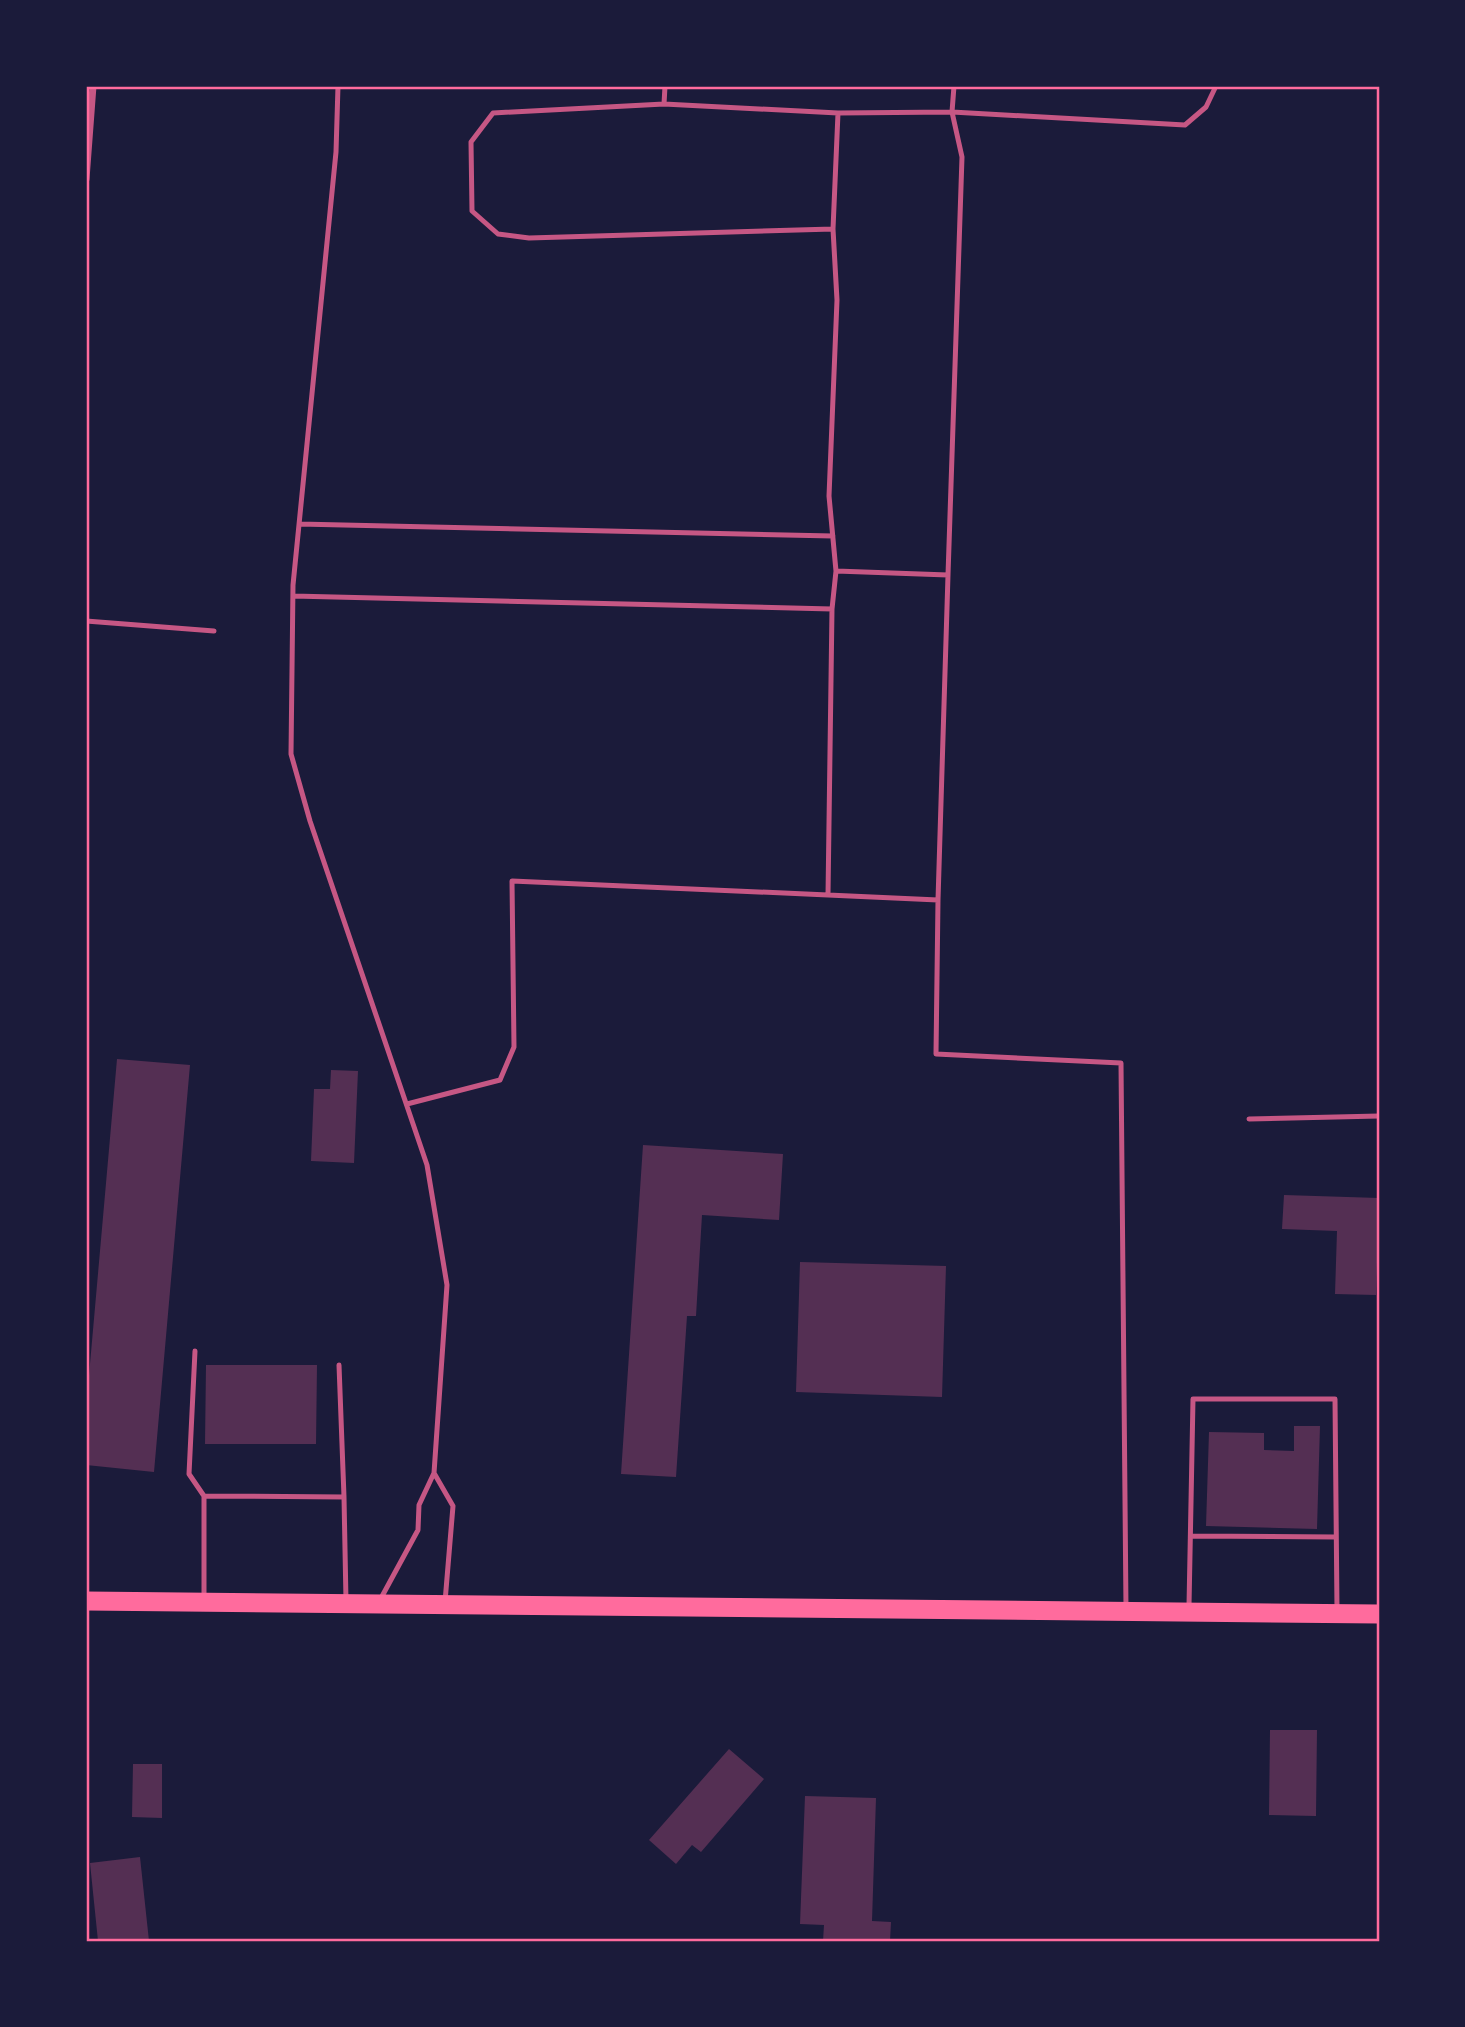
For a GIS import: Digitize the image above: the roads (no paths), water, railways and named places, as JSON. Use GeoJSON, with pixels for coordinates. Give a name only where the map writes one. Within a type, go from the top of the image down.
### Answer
{"type":"FeatureCollection","features":[{"type":"Feature","properties":{"kind":"highway"},"geometry":{"type":"LineString","coordinates":[[86,1601],[1379,1614]]}},
{"type":"Feature","properties":{"kind":"street"},"geometry":{"type":"LineString","coordinates":[[86,179],[93,86]]}},
{"type":"Feature","properties":{"kind":"lane"},"geometry":{"type":"LineString","coordinates":[[338,86],[336,152],[293,596],[291,754],[310,821],[427,1165],[447,1285],[434,1473],[419,1505],[418,1530],[378,1604]]}},
{"type":"Feature","properties":{"kind":"lane"},"geometry":{"type":"LineString","coordinates":[[664,104],[665,86]]}},
{"type":"Feature","properties":{"kind":"lane"},"geometry":{"type":"LineString","coordinates":[[954,86],[952,112],[962,157],[938,900],[936,1054],[1121,1063],[1126,1612]]}},
{"type":"Feature","properties":{"kind":"lane"},"geometry":{"type":"LineString","coordinates":[[833,229],[528,238],[498,233],[472,211],[471,142],[493,113],[664,104],[838,113],[952,112],[1185,125],[1206,107],[1216,86]]}},
{"type":"Feature","properties":{"kind":"lane"},"geometry":{"type":"LineString","coordinates":[[828,895],[832,609],[836,571],[829,496],[837,300],[833,229],[838,113]]}},
{"type":"Feature","properties":{"kind":"lane"},"geometry":{"type":"LineString","coordinates":[[299,524],[833,536]]}},
{"type":"Feature","properties":{"kind":"lane"},"geometry":{"type":"LineString","coordinates":[[836,571],[948,575]]}},
{"type":"Feature","properties":{"kind":"lane"},"geometry":{"type":"LineString","coordinates":[[293,596],[832,609]]}},
{"type":"Feature","properties":{"kind":"lane"},"geometry":{"type":"LineString","coordinates":[[86,621],[214,631]]}},
{"type":"Feature","properties":{"kind":"lane"},"geometry":{"type":"LineString","coordinates":[[407,1104],[500,1080],[514,1047],[512,881],[938,900]]}},
{"type":"Feature","properties":{"kind":"lane"},"geometry":{"type":"LineString","coordinates":[[1249,1119],[1379,1116]]}},
{"type":"Feature","properties":{"kind":"lane"},"geometry":{"type":"LineString","coordinates":[[195,1351],[189,1474],[204,1496],[204,1602]]}},
{"type":"Feature","properties":{"kind":"lane"},"geometry":{"type":"LineString","coordinates":[[339,1365],[346,1604]]}},
{"type":"Feature","properties":{"kind":"lane"},"geometry":{"type":"LineString","coordinates":[[1189,1613],[1193,1399],[1335,1399],[1337,1613]]}},
{"type":"Feature","properties":{"kind":"lane"},"geometry":{"type":"LineString","coordinates":[[434,1473],[453,1506],[445,1605]]}},
{"type":"Feature","properties":{"kind":"lane"},"geometry":{"type":"LineString","coordinates":[[204,1496],[344,1497]]}},
{"type":"Feature","properties":{"kind":"lane"},"geometry":{"type":"LineString","coordinates":[[1191,1536],[1336,1537]]}}]}
